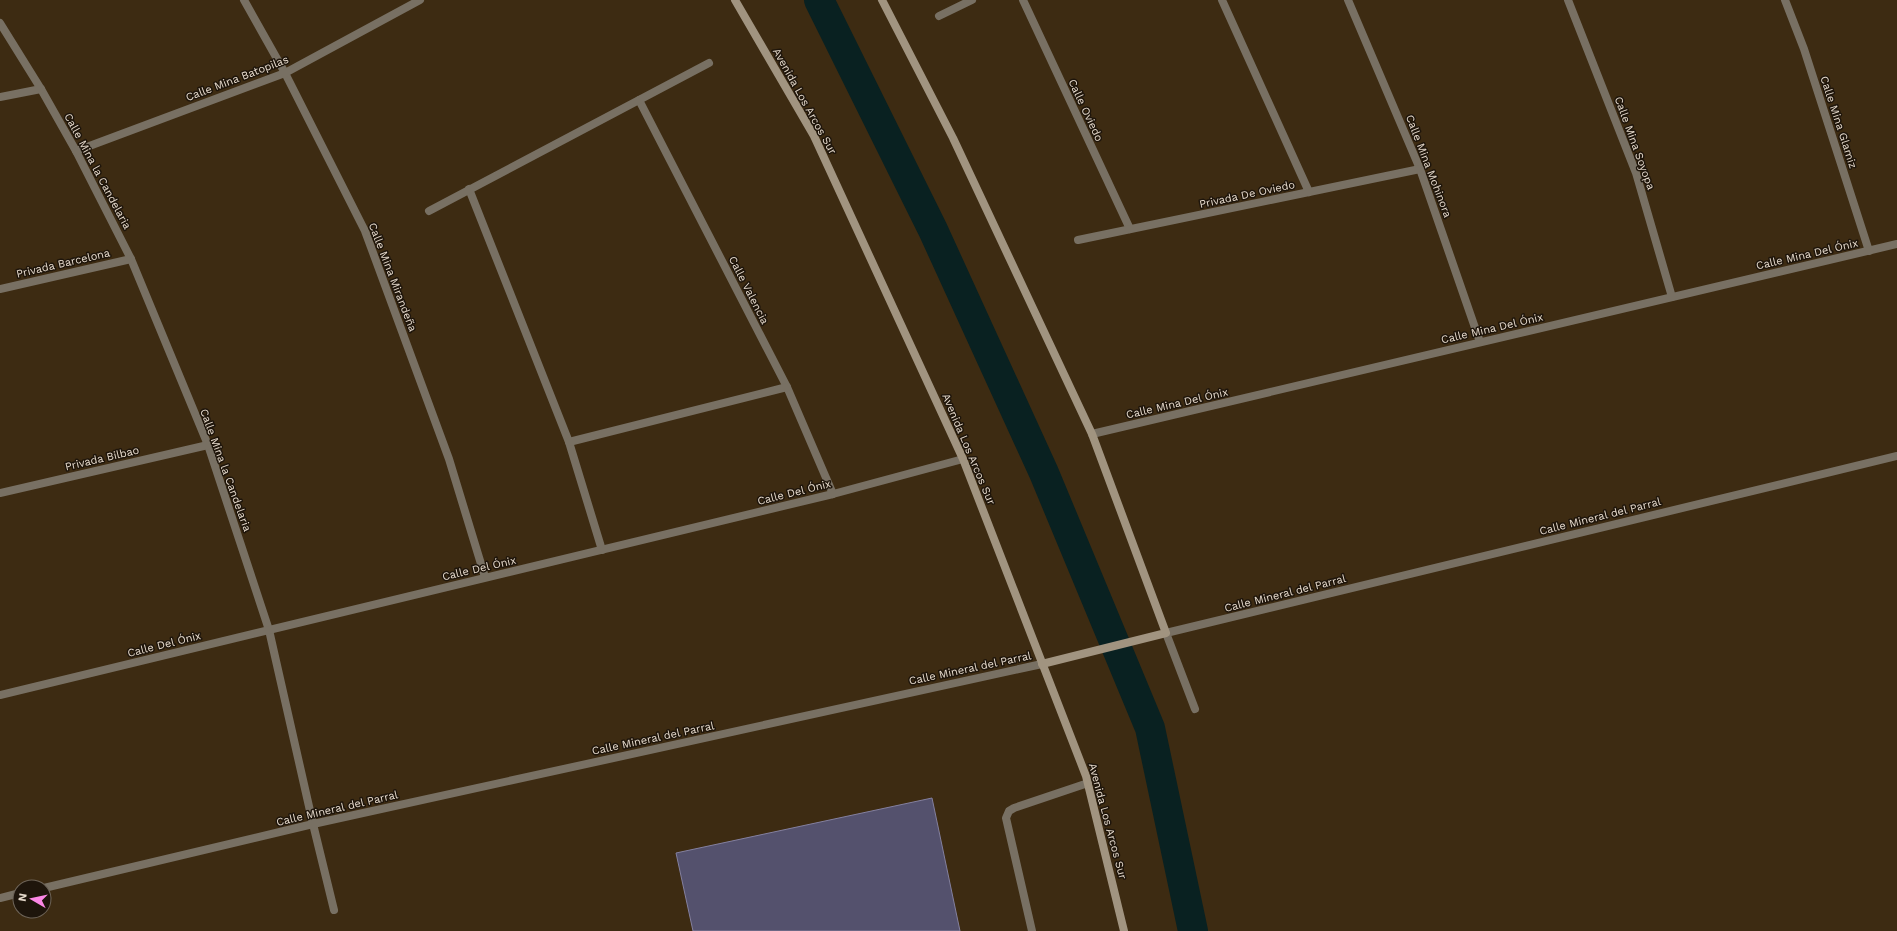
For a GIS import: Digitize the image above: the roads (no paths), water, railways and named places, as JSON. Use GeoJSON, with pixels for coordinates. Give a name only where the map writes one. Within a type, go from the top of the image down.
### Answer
{"type":"FeatureCollection","features":[{"type":"Feature","properties":{"kind":"street","name":"Calle Mina Mirandeña"},"geometry":{"type":"LineString","coordinates":[[244,0],[285,73],[365,231],[449,459],[485,578]]}},
{"type":"Feature","properties":{"kind":"street","name":"Calle Mina Batopilas"},"geometry":{"type":"LineString","coordinates":[[76,151],[285,73],[420,0]]}},
{"type":"Feature","properties":{"kind":"street","name":"Avenida Los Arcos Sur"},"geometry":{"type":"LineString","coordinates":[[735,0],[814,136],[963,459],[1088,784],[1124,931]]}},
{"type":"Feature","properties":{"kind":"street"},"geometry":{"type":"LineString","coordinates":[[882,0],[953,138],[1092,434],[1195,709]]}},
{"type":"Feature","properties":{"kind":"street"},"geometry":{"type":"LineString","coordinates":[[940,16],[972,0]]}},
{"type":"Feature","properties":{"kind":"street","name":"Calle Oviedo"},"geometry":{"type":"LineString","coordinates":[[1023,0],[1130,229]]}},
{"type":"Feature","properties":{"kind":"street"},"geometry":{"type":"LineString","coordinates":[[1222,0],[1309,192]]}},
{"type":"Feature","properties":{"kind":"street","name":"Calle Mina Mohinora"},"geometry":{"type":"LineString","coordinates":[[1348,0],[1420,169],[1480,342]]}},
{"type":"Feature","properties":{"kind":"street","name":"Calle Mina Soyopa"},"geometry":{"type":"LineString","coordinates":[[1568,0],[1636,173],[1672,297]]}},
{"type":"Feature","properties":{"kind":"street","name":"Calle Mina Glamiz"},"geometry":{"type":"LineString","coordinates":[[1785,0],[1804,50],[1869,251]]}},
{"type":"Feature","properties":{"kind":"street","name":"Calle Mina la Candelaria"},"geometry":{"type":"LineString","coordinates":[[0,23],[41,89],[76,151],[131,259],[208,444],[269,630],[312,824],[334,910]]}},
{"type":"Feature","properties":{"kind":"street"},"geometry":{"type":"LineString","coordinates":[[429,211],[709,63]]}},
{"type":"Feature","properties":{"kind":"street"},"geometry":{"type":"LineString","coordinates":[[0,97],[41,89]]}},
{"type":"Feature","properties":{"kind":"street","name":"Calle Valencia"},"geometry":{"type":"LineString","coordinates":[[639,100],[787,387],[833,494]]}},
{"type":"Feature","properties":{"kind":"street","name":"Privada De Oviedo"},"geometry":{"type":"LineString","coordinates":[[1078,240],[1420,169]]}},
{"type":"Feature","properties":{"kind":"street"},"geometry":{"type":"LineString","coordinates":[[469,189],[570,442],[602,550]]}},
{"type":"Feature","properties":{"kind":"street","name":"Calle Mina Del Ónix"},"geometry":{"type":"LineString","coordinates":[[1092,434],[1897,244]]}},
{"type":"Feature","properties":{"kind":"street","name":"Privada Barcelona"},"geometry":{"type":"LineString","coordinates":[[0,289],[131,259]]}},
{"type":"Feature","properties":{"kind":"street"},"geometry":{"type":"LineString","coordinates":[[570,442],[787,387]]}},
{"type":"Feature","properties":{"kind":"street","name":"Privada Bilbao"},"geometry":{"type":"LineString","coordinates":[[0,493],[208,444]]}},
{"type":"Feature","properties":{"kind":"street","name":"Calle Mineral del Parral"},"geometry":{"type":"LineString","coordinates":[[52,886],[312,824],[1042,664],[1897,456]]}},
{"type":"Feature","properties":{"kind":"street","name":"Calle Del Ónix"},"geometry":{"type":"LineString","coordinates":[[0,695],[833,494],[963,459]]}},
{"type":"Feature","properties":{"kind":"street"},"geometry":{"type":"LineString","coordinates":[[1032,931],[1006,818],[1009,811],[1014,808],[1088,784]]}},
{"type":"Feature","properties":{"kind":"street"},"geometry":{"type":"LineString","coordinates":[[0,898],[12,895]]}},
{"type":"Feature","properties":{"kind":"waterway"},"geometry":{"type":"LineString","coordinates":[[819,0],[933,230],[1044,473],[1150,728],[1193,931]]}}]}
